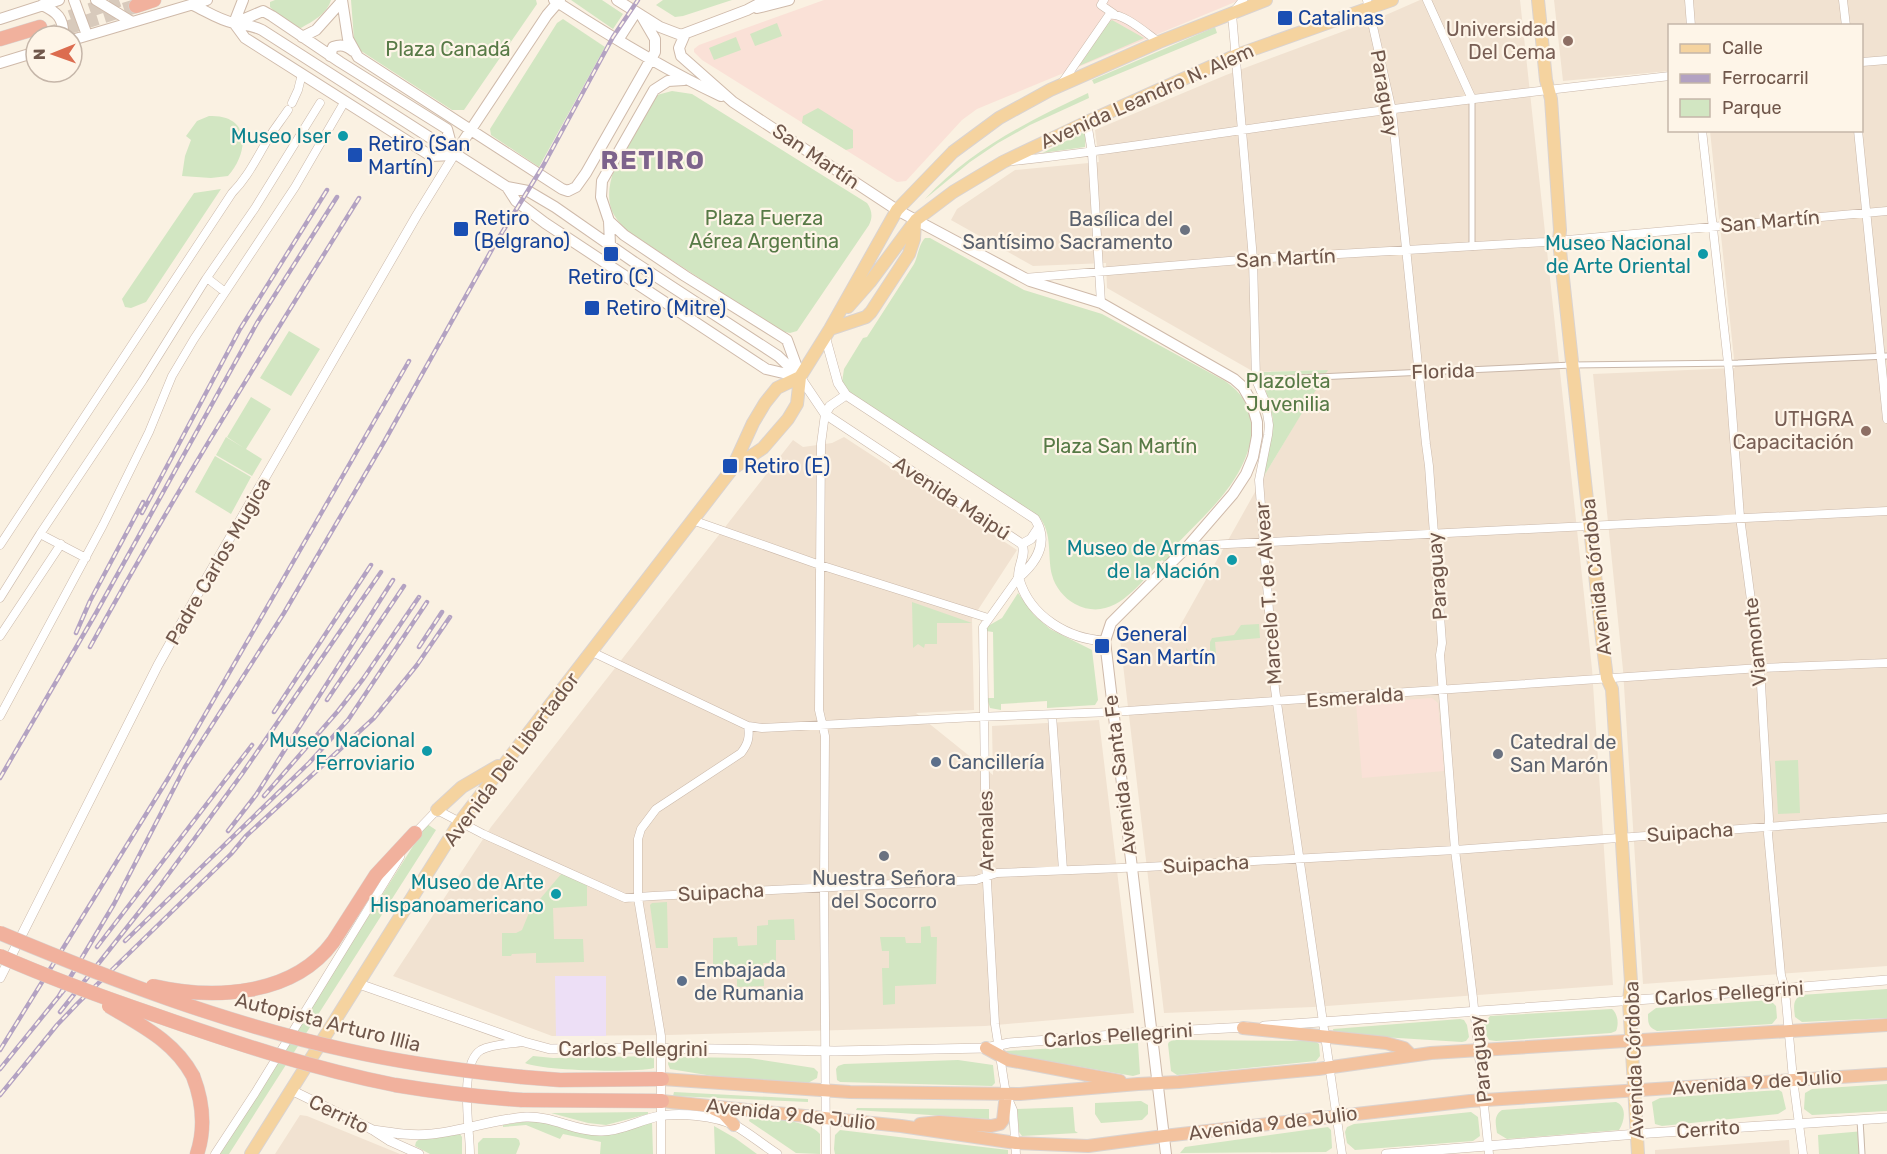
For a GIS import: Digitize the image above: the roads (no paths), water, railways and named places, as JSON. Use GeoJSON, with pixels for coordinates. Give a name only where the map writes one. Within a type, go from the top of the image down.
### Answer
{"type":"FeatureCollection","features":[{"type":"Feature","properties":{"kind":"highway"},"geometry":{"type":"LineString","coordinates":[[136,6],[154,0]]}},
{"type":"Feature","properties":{"kind":"highway"},"geometry":{"type":"LineString","coordinates":[[0,39],[24,36]]}},
{"type":"Feature","properties":{"kind":"highway"},"geometry":{"type":"LineString","coordinates":[[0,48],[24,40]]}},
{"type":"Feature","properties":{"kind":"highway"},"geometry":{"type":"LineString","coordinates":[[89,969],[146,985],[179,991],[205,992],[249,990],[270,985],[297,974],[319,958],[333,942],[376,875],[415,832]]}},
{"type":"Feature","properties":{"kind":"highway","name":"Autopista Arturo Illia"},"geometry":{"type":"LineString","coordinates":[[0,933],[178,1002],[306,1040],[423,1065],[522,1077],[560,1080],[662,1079]]}},
{"type":"Feature","properties":{"kind":"highway"},"geometry":{"type":"LineString","coordinates":[[0,956],[82,990],[244,1045],[316,1066],[394,1084],[522,1100],[662,1101]]}},
{"type":"Feature","properties":{"kind":"highway"},"geometry":{"type":"LineString","coordinates":[[82,990],[154,1032],[182,1058],[193,1076],[201,1101],[203,1123],[197,1154]]}},
{"type":"Feature","properties":{"kind":"highway","name":"Avenida 9 de Julio"},"geometry":{"type":"LineString","coordinates":[[662,1079],[825,1090],[1006,1094],[1158,1084],[1330,1067],[1412,1055],[1887,1025]]}},
{"type":"Feature","properties":{"kind":"highway"},"geometry":{"type":"LineString","coordinates":[[1243,1028],[1392,1044],[1404,1048],[1412,1055]]}},
{"type":"Feature","properties":{"kind":"highway"},"geometry":{"type":"LineString","coordinates":[[986,1048],[1008,1060],[1138,1084]]}},
{"type":"Feature","properties":{"kind":"highway","name":"Avenida 9 de Julio"},"geometry":{"type":"LineString","coordinates":[[662,1101],[901,1126],[1016,1148],[1088,1146],[1485,1100],[1887,1074]]}},
{"type":"Feature","properties":{"kind":"highway"},"geometry":{"type":"LineString","coordinates":[[901,1126],[939,1122],[994,1126],[1003,1120],[1006,1094]]}},
{"type":"Feature","properties":{"kind":"highway"},"geometry":{"type":"LineString","coordinates":[[708,1106],[723,1113],[734,1125]]}},
{"type":"Feature","properties":{"kind":"highway"},"geometry":{"type":"LineString","coordinates":[[1065,1154],[1088,1146]]}},
{"type":"Feature","properties":{"kind":"main road"},"geometry":{"type":"LineString","coordinates":[[0,19],[59,0]]}},
{"type":"Feature","properties":{"kind":"main road"},"geometry":{"type":"LineString","coordinates":[[74,0],[87,35]]}},
{"type":"Feature","properties":{"kind":"main road"},"geometry":{"type":"LineString","coordinates":[[96,0],[132,22]]}},
{"type":"Feature","properties":{"kind":"main road"},"geometry":{"type":"LineString","coordinates":[[84,36],[207,0]]}},
{"type":"Feature","properties":{"kind":"main road"},"geometry":{"type":"LineString","coordinates":[[234,23],[243,0]]}},
{"type":"Feature","properties":{"kind":"main road"},"geometry":{"type":"LineString","coordinates":[[234,23],[263,11],[268,0]]}},
{"type":"Feature","properties":{"kind":"main road"},"geometry":{"type":"LineString","coordinates":[[302,37],[315,30],[342,0]]}},
{"type":"Feature","properties":{"kind":"main road"},"geometry":{"type":"LineString","coordinates":[[342,0],[348,39],[358,57],[562,189],[571,190],[586,173],[656,48],[656,41],[638,14]]}},
{"type":"Feature","properties":{"kind":"main road"},"geometry":{"type":"LineString","coordinates":[[617,0],[671,33],[685,34],[747,10],[766,0]]}},
{"type":"Feature","properties":{"kind":"main road"},"geometry":{"type":"LineString","coordinates":[[747,10],[789,0]]}},
{"type":"Feature","properties":{"kind":"main road","name":"Avenida Leandro N. Alem"},"geometry":{"type":"LineString","coordinates":[[897,210],[929,174],[962,144],[1011,111],[1060,86],[1159,42],[1266,0]]}},
{"type":"Feature","properties":{"kind":"main road","name":"Avenida Leandro N. Alem"},"geometry":{"type":"LineString","coordinates":[[916,220],[953,192],[1003,162],[1087,122],[1237,55],[1368,5],[1392,0]]}},
{"type":"Feature","properties":{"kind":"main road","name":"Avenida Córdoba"},"geometry":{"type":"LineString","coordinates":[[1538,0],[1557,163],[1559,241],[1572,365],[1607,678],[1612,689],[1631,982],[1629,1001],[1638,1154]]}},
{"type":"Feature","properties":{"kind":"main road"},"geometry":{"type":"LineString","coordinates":[[454,155],[557,1]]}},
{"type":"Feature","properties":{"kind":"main road","name":"San Martín"},"geometry":{"type":"LineString","coordinates":[[557,1],[685,80],[733,102]]}},
{"type":"Feature","properties":{"kind":"main road"},"geometry":{"type":"LineString","coordinates":[[42,5],[57,13],[62,24]]}},
{"type":"Feature","properties":{"kind":"main road"},"geometry":{"type":"LineString","coordinates":[[193,5],[219,18],[252,25],[262,30],[454,155],[507,187],[528,192],[778,356],[800,376]]}},
{"type":"Feature","properties":{"kind":"main road"},"geometry":{"type":"LineString","coordinates":[[263,11],[447,129],[454,155]]}},
{"type":"Feature","properties":{"kind":"main road"},"geometry":{"type":"LineString","coordinates":[[618,40],[638,14]]}},
{"type":"Feature","properties":{"kind":"main road"},"geometry":{"type":"LineString","coordinates":[[234,23],[245,38],[431,156],[454,155]]}},
{"type":"Feature","properties":{"kind":"main road","name":"San Martín"},"geometry":{"type":"LineString","coordinates":[[685,34],[679,48],[683,58],[733,102],[897,210],[1024,278]]}},
{"type":"Feature","properties":{"kind":"main road"},"geometry":{"type":"LineString","coordinates":[[330,56],[333,47],[338,45],[353,51]]}},
{"type":"Feature","properties":{"kind":"main road"},"geometry":{"type":"LineString","coordinates":[[0,63],[24,56]]}},
{"type":"Feature","properties":{"kind":"main road"},"geometry":{"type":"LineString","coordinates":[[647,101],[651,60]]}},
{"type":"Feature","properties":{"kind":"main road"},"geometry":{"type":"LineString","coordinates":[[610,245],[609,220],[602,203],[602,181],[654,90],[660,84],[668,81],[685,80]]}},
{"type":"Feature","properties":{"kind":"main road"},"geometry":{"type":"LineString","coordinates":[[507,187],[516,201],[545,223],[766,369],[800,376]]}},
{"type":"Feature","properties":{"kind":"main road","name":"Avenida Del Libertador"},"geometry":{"type":"LineString","coordinates":[[732,469],[764,448],[788,419],[797,404],[800,376],[828,332],[897,210]]}},
{"type":"Feature","properties":{"kind":"main road"},"geometry":{"type":"LineString","coordinates":[[609,220],[630,239],[690,280],[787,340],[800,376]]}},
{"type":"Feature","properties":{"kind":"main road"},"geometry":{"type":"LineString","coordinates":[[828,332],[866,317],[871,312],[909,254],[914,239],[916,220]]}},
{"type":"Feature","properties":{"kind":"main road","name":"Avenida Del Libertador"},"geometry":{"type":"LineString","coordinates":[[828,332],[870,282],[916,220]]}},
{"type":"Feature","properties":{"kind":"main road"},"geometry":{"type":"LineString","coordinates":[[610,245],[618,239],[630,239]]}},
{"type":"Feature","properties":{"kind":"main road"},"geometry":{"type":"LineString","coordinates":[[1024,278],[1101,303],[1239,383],[1251,400],[1256,414],[1257,436],[1253,457],[1239,487],[1188,546],[1111,623],[1105,641]]}},
{"type":"Feature","properties":{"kind":"main road","name":"Avenida Del Libertador"},"geometry":{"type":"LineString","coordinates":[[251,1154],[459,823],[732,469],[765,403],[777,388],[800,376]]}},
{"type":"Feature","properties":{"kind":"main road","name":"Avenida Santa Fe"},"geometry":{"type":"LineString","coordinates":[[1105,641],[1166,1154]]}},
{"type":"Feature","properties":{"kind":"main road"},"geometry":{"type":"LineString","coordinates":[[436,810],[462,787],[505,762]]}},
{"type":"Feature","properties":{"kind":"street"},"geometry":{"type":"LineString","coordinates":[[1104,0],[1101,5],[1159,42]]}},
{"type":"Feature","properties":{"kind":"street"},"geometry":{"type":"LineString","coordinates":[[1232,14],[1242,0]]}},
{"type":"Feature","properties":{"kind":"street"},"geometry":{"type":"LineString","coordinates":[[1427,0],[1472,99],[1472,247]]}},
{"type":"Feature","properties":{"kind":"street"},"geometry":{"type":"LineString","coordinates":[[1689,0],[1691,24]]}},
{"type":"Feature","properties":{"kind":"street"},"geometry":{"type":"LineString","coordinates":[[1843,0],[1846,24]]}},
{"type":"Feature","properties":{"kind":"street","name":"Paraguay"},"geometry":{"type":"LineString","coordinates":[[1368,5],[1392,111],[1407,251],[1429,466],[1455,850],[1489,1150]]}},
{"type":"Feature","properties":{"kind":"street"},"geometry":{"type":"LineString","coordinates":[[1060,86],[1105,18],[1114,14]]}},
{"type":"Feature","properties":{"kind":"street","name":"Marcelo T. de Alvear"},"geometry":{"type":"LineString","coordinates":[[1232,14],[1253,259],[1256,380],[1265,401],[1269,425],[1259,480],[1276,701],[1342,1154]]}},
{"type":"Feature","properties":{"kind":"street"},"geometry":{"type":"LineString","coordinates":[[1863,62],[1887,60]]}},
{"type":"Feature","properties":{"kind":"street"},"geometry":{"type":"LineString","coordinates":[[0,545],[232,193],[241,184],[290,107],[302,74]]}},
{"type":"Feature","properties":{"kind":"street"},"geometry":{"type":"LineString","coordinates":[[1003,162],[1092,153],[1472,99],[1668,76]]}},
{"type":"Feature","properties":{"kind":"street"},"geometry":{"type":"LineString","coordinates":[[0,716],[86,558],[134,463],[172,376],[295,187],[345,101]]}},
{"type":"Feature","properties":{"kind":"street"},"geometry":{"type":"LineString","coordinates":[[0,598],[255,208],[320,104]]}},
{"type":"Feature","properties":{"kind":"street"},"geometry":{"type":"LineString","coordinates":[[1087,122],[1092,153],[1101,303]]}},
{"type":"Feature","properties":{"kind":"street","name":"Viamonte"},"geometry":{"type":"LineString","coordinates":[[1702,132],[1728,363],[1740,518],[1760,668],[1769,826],[1781,975],[1785,990],[1803,1154]]}},
{"type":"Feature","properties":{"kind":"street"},"geometry":{"type":"LineString","coordinates":[[1858,132],[1884,356],[1887,419]]}},
{"type":"Feature","properties":{"kind":"street","name":"Padre Carlos Mugica"},"geometry":{"type":"LineString","coordinates":[[0,978],[159,665],[417,215],[454,155]]}},
{"type":"Feature","properties":{"kind":"street","name":"San Martín"},"geometry":{"type":"LineString","coordinates":[[1024,278],[1253,259],[1559,241],[1887,212]]}},
{"type":"Feature","properties":{"kind":"street"},"geometry":{"type":"LineString","coordinates":[[207,279],[225,292]]}},
{"type":"Feature","properties":{"kind":"street"},"geometry":{"type":"LineString","coordinates":[[828,332],[838,383],[846,395],[1031,516],[1039,527],[1031,539],[1022,544]]}},
{"type":"Feature","properties":{"kind":"street","name":"Florida"},"geometry":{"type":"LineString","coordinates":[[1239,383],[1256,380],[1572,365],[1728,363],[1884,356]]}},
{"type":"Feature","properties":{"kind":"street","name":"Avenida Maipú"},"geometry":{"type":"LineString","coordinates":[[800,376],[825,414],[1022,544],[1025,551],[1018,578]]}},
{"type":"Feature","properties":{"kind":"street"},"geometry":{"type":"LineString","coordinates":[[826,1154],[825,736],[819,710],[821,444],[825,414],[830,406],[846,395]]}},
{"type":"Feature","properties":{"kind":"street"},"geometry":{"type":"LineString","coordinates":[[1188,546],[1887,511]]}},
{"type":"Feature","properties":{"kind":"street"},"geometry":{"type":"LineString","coordinates":[[692,520],[820,565],[988,618]]}},
{"type":"Feature","properties":{"kind":"street","name":"Arenales"},"geometry":{"type":"LineString","coordinates":[[1016,1148],[1013,1110],[1006,1094],[995,1024],[987,878],[983,627],[1018,578],[1031,567],[1040,552],[1042,535],[1039,527]]}},
{"type":"Feature","properties":{"kind":"street"},"geometry":{"type":"LineString","coordinates":[[40,534],[86,558]]}},
{"type":"Feature","properties":{"kind":"street"},"geometry":{"type":"LineString","coordinates":[[0,636],[61,544]]}},
{"type":"Feature","properties":{"kind":"street"},"geometry":{"type":"LineString","coordinates":[[1018,578],[1027,596],[1045,619],[1083,638],[1105,641]]}},
{"type":"Feature","properties":{"kind":"street"},"geometry":{"type":"LineString","coordinates":[[592,652],[748,726],[749,737],[741,753],[656,809],[641,829],[638,845],[638,898],[661,1048],[661,1154]]}},
{"type":"Feature","properties":{"kind":"street","name":"Esmeralda"},"geometry":{"type":"LineString","coordinates":[[748,726],[762,729],[1113,712],[1760,668],[1887,663]]}},
{"type":"Feature","properties":{"kind":"street"},"geometry":{"type":"LineString","coordinates":[[1052,715],[1063,870]]}},
{"type":"Feature","properties":{"kind":"street","name":"Suipacha"},"geometry":{"type":"LineString","coordinates":[[436,810],[459,823],[625,898],[976,880],[997,873],[1455,850],[1887,818]]}},
{"type":"Feature","properties":{"kind":"street","name":"Avenida Del Libertador"},"geometry":{"type":"LineString","coordinates":[[215,1154],[415,832],[436,810]]}},
{"type":"Feature","properties":{"kind":"street","name":"Carlos Pellegrini"},"geometry":{"type":"LineString","coordinates":[[359,984],[550,1049],[661,1048],[825,1051],[986,1048],[998,1044],[1152,1032],[1243,1028],[1785,990],[1887,980]]}},
{"type":"Feature","properties":{"kind":"street"},"geometry":{"type":"LineString","coordinates":[[470,1154],[467,1076],[473,1058],[484,1048],[524,1042]]}},
{"type":"Feature","properties":{"kind":"street","name":"Cerrito"},"geometry":{"type":"LineString","coordinates":[[291,1090],[373,1130],[390,1142],[419,1154]]}},
{"type":"Feature","properties":{"kind":"street","name":"Avenida 9 de Julio"},"geometry":{"type":"LineString","coordinates":[[373,1130],[421,1135],[523,1118],[540,1118],[587,1130],[601,1131],[614,1130],[661,1116],[693,1115],[734,1125],[777,1154]]}},
{"type":"Feature","properties":{"kind":"street","name":"Cerrito"},"geometry":{"type":"LineString","coordinates":[[1386,1154],[1489,1150],[1637,1134],[1887,1118]]}},
{"type":"Feature","properties":{"kind":"street"},"geometry":{"type":"LineString","coordinates":[[1860,1120],[1862,1154]]}},
{"type":"Feature","properties":{"kind":"tunnel"},"geometry":{"type":"LineString","coordinates":[[70,17],[119,0]]}},
{"type":"Feature","properties":{"kind":"tunnel"},"geometry":{"type":"LineString","coordinates":[[79,24],[136,6]]}},
{"type":"Feature","properties":{"kind":"railway"},"geometry":{"type":"LineString","coordinates":[[59,996],[114,904],[185,767],[284,613],[384,442],[495,244],[543,166],[613,37],[638,0]]}},
{"type":"Feature","properties":{"kind":"railway"},"geometry":{"type":"LineString","coordinates":[[142,513],[240,329],[327,190]]}},
{"type":"Feature","properties":{"kind":"railway"},"geometry":{"type":"LineString","coordinates":[[0,778],[96,613],[257,323],[337,197]]}},
{"type":"Feature","properties":{"kind":"railway"},"geometry":{"type":"LineString","coordinates":[[90,647],[188,477],[359,198]]}},
{"type":"Feature","properties":{"kind":"railway"},"geometry":{"type":"LineString","coordinates":[[0,1050],[169,777],[409,361]]}},
{"type":"Feature","properties":{"kind":"railway"},"geometry":{"type":"LineString","coordinates":[[76,633],[90,601],[143,502]]}},
{"type":"Feature","properties":{"kind":"railway"},"geometry":{"type":"LineString","coordinates":[[274,712],[371,565]]}},
{"type":"Feature","properties":{"kind":"railway"},"geometry":{"type":"LineString","coordinates":[[60,1012],[159,887],[242,774],[381,572]]}},
{"type":"Feature","properties":{"kind":"railway"},"geometry":{"type":"LineString","coordinates":[[228,831],[256,795],[393,580]]}},
{"type":"Feature","properties":{"kind":"railway"},"geometry":{"type":"LineString","coordinates":[[327,700],[404,586]]}},
{"type":"Feature","properties":{"kind":"railway"},"geometry":{"type":"LineString","coordinates":[[264,796],[363,679],[419,597]]}},
{"type":"Feature","properties":{"kind":"railway"},"geometry":{"type":"LineString","coordinates":[[125,941],[309,763],[348,720],[427,602]]}},
{"type":"Feature","properties":{"kind":"railway"},"geometry":{"type":"LineString","coordinates":[[419,647],[442,612]]}},
{"type":"Feature","properties":{"kind":"railway"},"geometry":{"type":"LineString","coordinates":[[0,1095],[78,1003],[231,854],[246,836],[374,718],[417,665],[450,617]]}},
{"type":"Feature","properties":{"kind":"railway"},"geometry":{"type":"LineString","coordinates":[[97,947],[252,745]]}},
{"type":"Feature","properties":{"kind":"railway"},"geometry":{"type":"LineString","coordinates":[[0,1069],[64,990]]}},
{"type":"Feature","properties":{"kind":"place","name":"Catalinas"},"geometry":{"type":"Point","coordinates":[1285,18]}},
{"type":"Feature","properties":{"kind":"place","name":"Universidad Del Cema"},"geometry":{"type":"Point","coordinates":[1568,41]}},
{"type":"Feature","properties":{"kind":"place","name":"Museo Iser"},"geometry":{"type":"Point","coordinates":[343,136]}},
{"type":"Feature","properties":{"kind":"place","name":"Retiro (San Martín)"},"geometry":{"type":"Point","coordinates":[355,155]}},
{"type":"Feature","properties":{"kind":"place","name":"Retiro (Belgrano)"},"geometry":{"type":"Point","coordinates":[461,229]}},
{"type":"Feature","properties":{"kind":"place","name":"Basílica del Santísimo Sacramento"},"geometry":{"type":"Point","coordinates":[1185,230]}},
{"type":"Feature","properties":{"kind":"place","name":"Retiro (C)"},"geometry":{"type":"Point","coordinates":[611,254]}},
{"type":"Feature","properties":{"kind":"place","name":"Museo Nacional de Arte Oriental"},"geometry":{"type":"Point","coordinates":[1703,254]}},
{"type":"Feature","properties":{"kind":"place","name":"Retiro (Mitre)"},"geometry":{"type":"Point","coordinates":[592,308]}},
{"type":"Feature","properties":{"kind":"place","name":"UTHGRA Capacitación"},"geometry":{"type":"Point","coordinates":[1866,431]}},
{"type":"Feature","properties":{"kind":"place","name":"Retiro (E)"},"geometry":{"type":"Point","coordinates":[730,466]}},
{"type":"Feature","properties":{"kind":"place","name":"Museo de Armas de la Nación"},"geometry":{"type":"Point","coordinates":[1232,560]}},
{"type":"Feature","properties":{"kind":"place","name":"General San Martín"},"geometry":{"type":"Point","coordinates":[1102,646]}},
{"type":"Feature","properties":{"kind":"place","name":"Museo Nacional Ferroviario"},"geometry":{"type":"Point","coordinates":[427,751]}},
{"type":"Feature","properties":{"kind":"place","name":"Catedral de San Marón"},"geometry":{"type":"Point","coordinates":[1498,754]}},
{"type":"Feature","properties":{"kind":"place","name":"Cancillería"},"geometry":{"type":"Point","coordinates":[936,762]}},
{"type":"Feature","properties":{"kind":"place","name":"Nuestra Señora del Socorro"},"geometry":{"type":"Point","coordinates":[884,856]}},
{"type":"Feature","properties":{"kind":"place","name":"Museo de Arte Hispanoamericano"},"geometry":{"type":"Point","coordinates":[556,894]}},
{"type":"Feature","properties":{"kind":"place","name":"Embajada de Rumania"},"geometry":{"type":"Point","coordinates":[682,981]}},
{"type":"Feature","properties":{"kind":"district","name":"RETIRO"},"geometry":{"type":"Point","coordinates":[653,160]}},
{"type":"Feature","properties":{"kind":"park label","name":"Plaza Canadá"},"geometry":{"type":"Point","coordinates":[448,49]}},
{"type":"Feature","properties":{"kind":"park label","name":"Plaza Fuerza Aérea Argentina"},"geometry":{"type":"Point","coordinates":[764,230]}},
{"type":"Feature","properties":{"kind":"park label","name":"Plazoleta Juvenilia"},"geometry":{"type":"Point","coordinates":[1288,392]}},
{"type":"Feature","properties":{"kind":"park label","name":"Plaza San Martín"},"geometry":{"type":"Point","coordinates":[1120,446]}}]}
